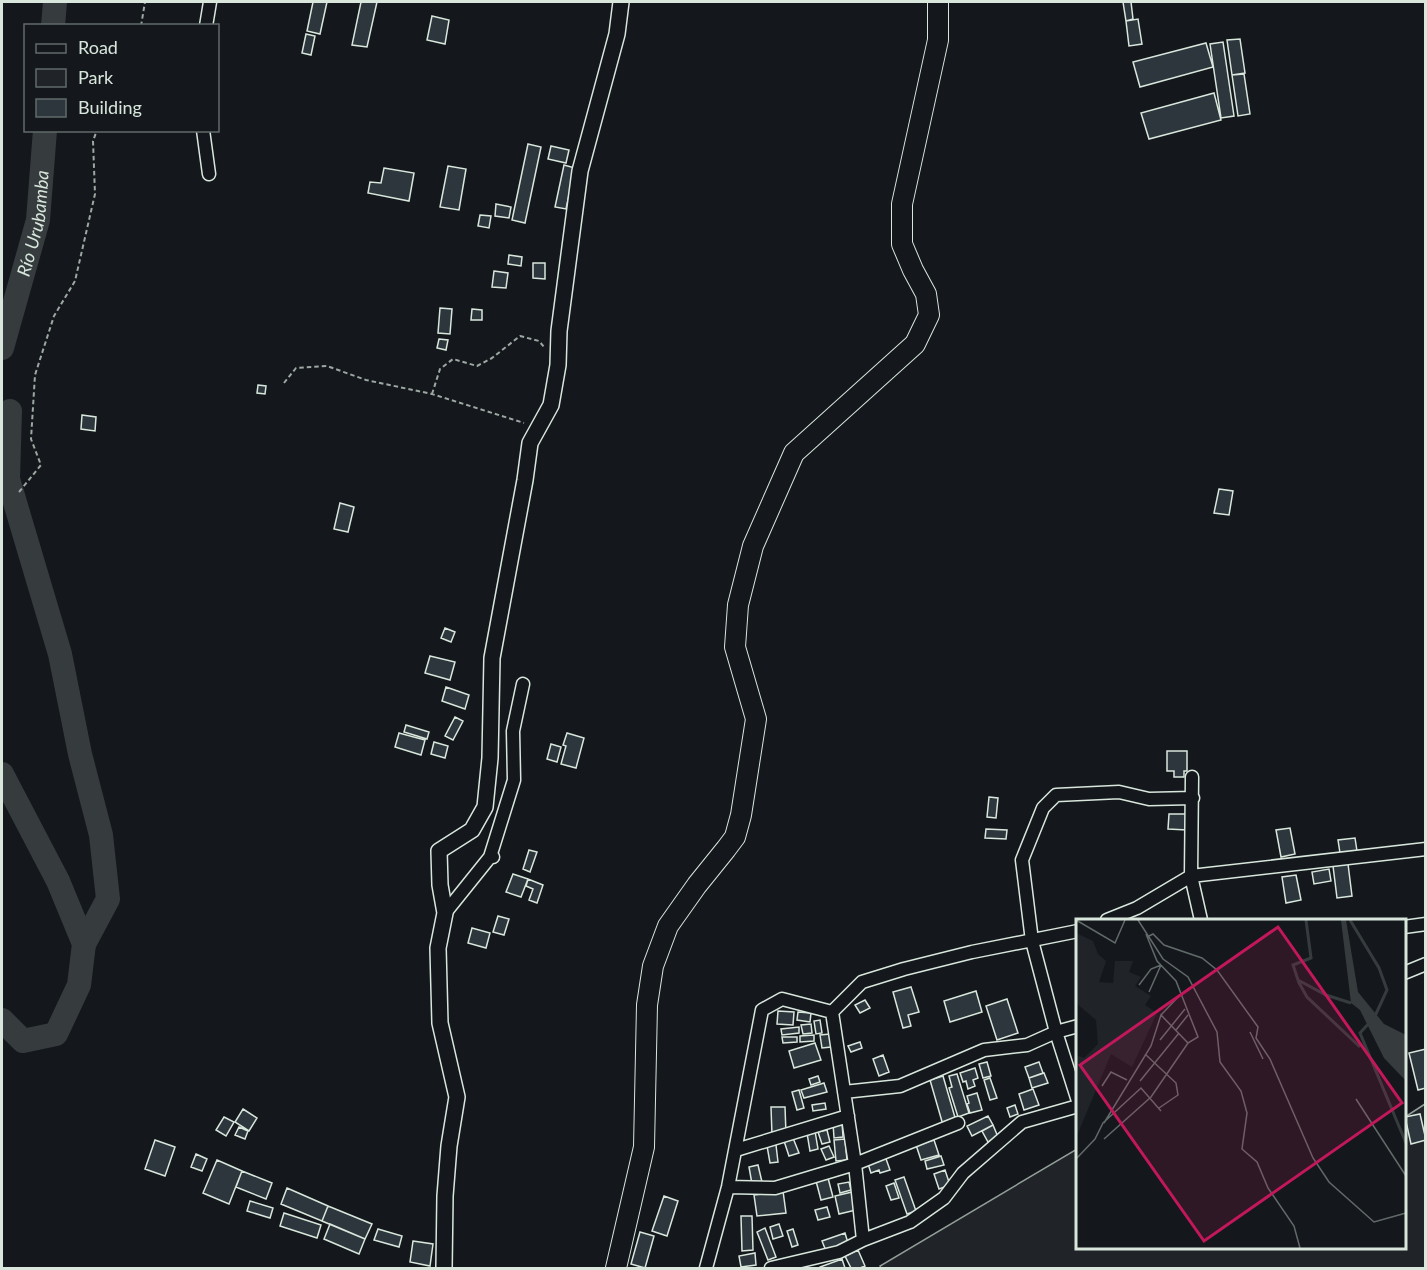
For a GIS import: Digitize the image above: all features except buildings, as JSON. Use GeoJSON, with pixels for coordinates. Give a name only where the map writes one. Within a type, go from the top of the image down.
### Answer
{"type":"FeatureCollection","features":[{"type":"Feature","properties":{"kind":"highway"},"geometry":{"type":"LineString","coordinates":[[616,1269],[644,1147],[647,1005],[653,966],[668,926],[735,837],[741,815],[756,719],[735,647],[738,605],[753,546],[794,453],[915,344],[928,315],[926,294],[912,270],[902,244],[902,204],[938,40],[938,2]]}},
{"type":"Feature","properties":{"kind":"street"},"geometry":{"type":"LineString","coordinates":[[206,24],[210,2]]}},
{"type":"Feature","properties":{"kind":"street"},"geometry":{"type":"LineString","coordinates":[[444,1269],[445,1196],[449,1146],[458,1097],[440,1023],[438,948],[445,913],[440,885],[439,851],[472,830],[485,807],[490,758],[492,658],[530,443],[551,405],[558,366],[559,331],[580,171],[617,34],[621,2]]}},
{"type":"Feature","properties":{"kind":"street"},"geometry":{"type":"LineString","coordinates":[[203,132],[209,174]]}},
{"type":"Feature","properties":{"kind":"street"},"geometry":{"type":"LineString","coordinates":[[445,913],[492,857],[514,780],[513,731],[523,684]]}},
{"type":"Feature","properties":{"kind":"street"},"geometry":{"type":"LineString","coordinates":[[1192,777],[1191,876],[1201,919]]}},
{"type":"Feature","properties":{"kind":"street"},"geometry":{"type":"LineString","coordinates":[[1076,1098],[1032,941],[1022,860],[1043,808],[1056,795],[1119,792],[1149,799],[1192,798]]}},
{"type":"Feature","properties":{"kind":"street"},"geometry":{"type":"LineString","coordinates":[[1112,919],[1137,908],[1191,876],[1374,857],[1425,849]]}},
{"type":"Feature","properties":{"kind":"street"},"geometry":{"type":"LineString","coordinates":[[1406,927],[1425,924]]}},
{"type":"Feature","properties":{"kind":"street"},"geometry":{"type":"LineString","coordinates":[[832,1012],[862,982],[972,952],[1076,931]]}},
{"type":"Feature","properties":{"kind":"street"},"geometry":{"type":"LineString","coordinates":[[1406,973],[1425,964]]}},
{"type":"Feature","properties":{"kind":"street"},"geometry":{"type":"LineString","coordinates":[[706,1269],[736,1150],[740,1117],[762,1010],[782,999],[832,1012]]}},
{"type":"Feature","properties":{"kind":"street"},"geometry":{"type":"LineString","coordinates":[[832,1012],[855,1164],[863,1240]]}},
{"type":"Feature","properties":{"kind":"street"},"geometry":{"type":"LineString","coordinates":[[844,1092],[900,1086],[984,1050],[1027,1045],[1076,1026]]}},
{"type":"Feature","properties":{"kind":"street"},"geometry":{"type":"LineString","coordinates":[[771,1269],[839,1252],[910,1222],[944,1198],[963,1173],[1022,1122],[1076,1106]]}},
{"type":"Feature","properties":{"kind":"street"},"geometry":{"type":"LineString","coordinates":[[736,1150],[848,1116]]}},
{"type":"Feature","properties":{"kind":"street"},"geometry":{"type":"LineString","coordinates":[[728,1187],[775,1188],[855,1164],[958,1123]]}},
{"type":"Feature","properties":{"kind":"path"},"geometry":{"type":"LineString","coordinates":[[141,24],[145,2]]}},
{"type":"Feature","properties":{"kind":"path"},"geometry":{"type":"LineString","coordinates":[[18,492],[41,465],[31,439],[35,375],[54,316],[75,281],[95,194],[93,141],[96,132]]}},
{"type":"Feature","properties":{"kind":"path"},"geometry":{"type":"LineString","coordinates":[[432,394],[440,369],[453,359],[477,366],[492,358],[520,336],[539,341],[558,366]]}},
{"type":"Feature","properties":{"kind":"path"},"geometry":{"type":"LineString","coordinates":[[284,383],[296,368],[327,366],[366,380],[432,394],[538,428]]}},
{"type":"Feature","properties":{"kind":"green space"},"geometry":{"type":"Polygon","coordinates":[[[1425,1104],[1425,1268],[881,1268],[880,1266],[1076,1150],[1076,1249],[1406,1249],[1406,1116],[1425,1104]]]}},
{"type":"Feature","properties":{"kind":"waterway","name":"Río Urubamba"},"geometry":{"type":"LineString","coordinates":[[53,24],[55,2]]}},
{"type":"Feature","properties":{"kind":"waterway","name":"Río Urubamba"},"geometry":{"type":"LineString","coordinates":[[2,348],[38,220],[45,132]]}},
{"type":"Feature","properties":{"kind":"waterway"},"geometry":{"type":"LineString","coordinates":[[10,411],[8,479],[60,654],[80,754],[101,835],[108,899],[84,944]]}},
{"type":"Feature","properties":{"kind":"waterway"},"geometry":{"type":"LineString","coordinates":[[2,774],[58,881],[84,944],[79,985],[56,1034],[23,1041],[2,1020]]}}]}
